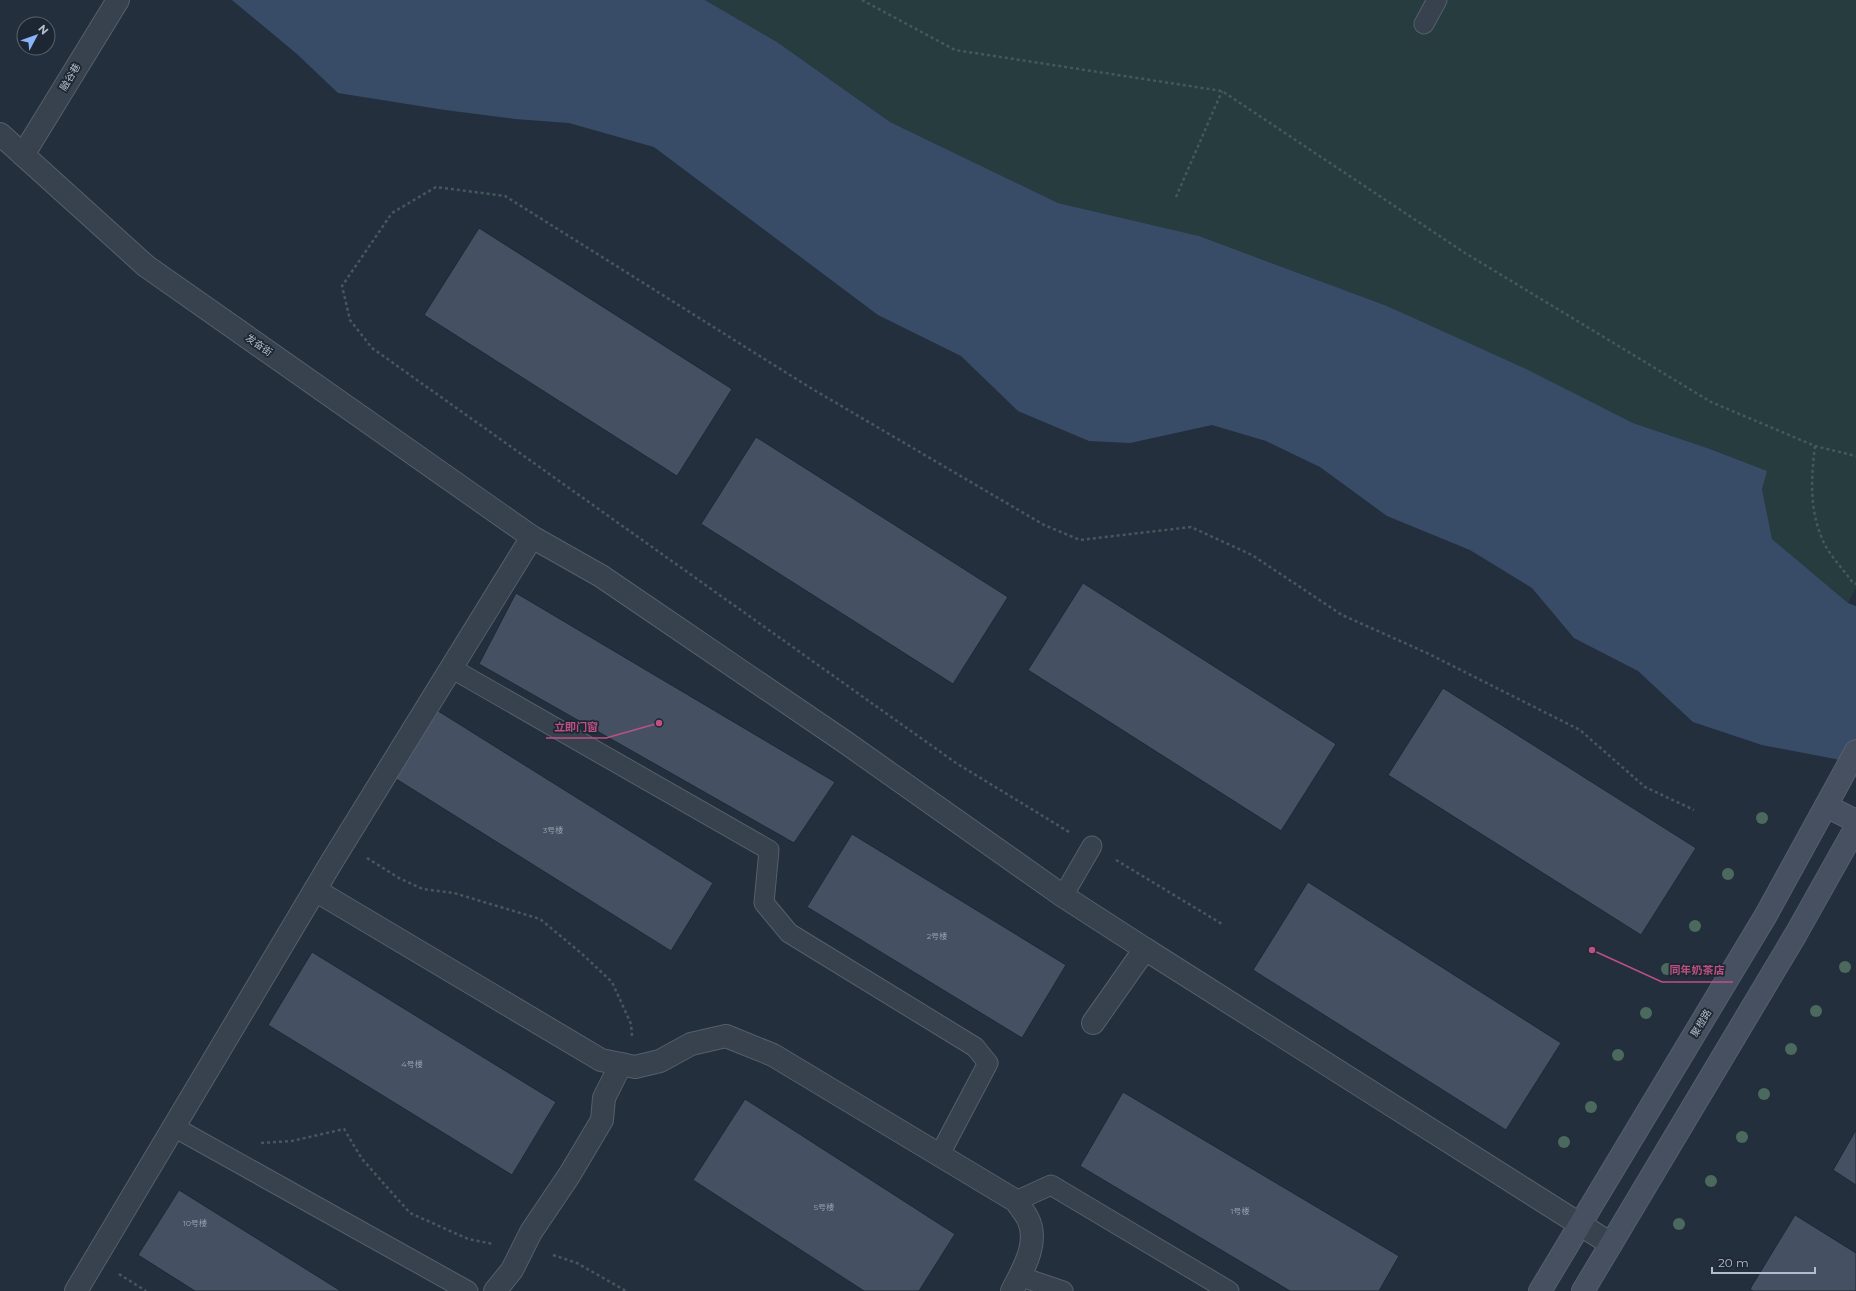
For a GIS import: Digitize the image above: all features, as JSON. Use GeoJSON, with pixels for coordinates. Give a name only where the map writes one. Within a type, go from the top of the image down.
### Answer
{"type":"FeatureCollection","features":[{"type":"Feature","properties":{"kind":"street","name":"融谷巷"},"geometry":{"type":"LineString","coordinates":[[23,155],[118,0]]}},
{"type":"Feature","properties":{"kind":"street","name":"发奋街"},"geometry":{"type":"LineString","coordinates":[[0,134],[146,266],[532,537],[608,580],[845,742],[1063,896],[1144,949],[1612,1244]]}},
{"type":"Feature","properties":{"kind":"street"},"geometry":{"type":"LineString","coordinates":[[76,1291],[343,843],[532,537]]}},
{"type":"Feature","properties":{"kind":"street","name":"聚橙路"},"geometry":{"type":"LineString","coordinates":[[1540,1291],[1766,914],[1856,751]]}},
{"type":"Feature","properties":{"kind":"street"},"geometry":{"type":"LineString","coordinates":[[1826,806],[1856,821]]}},
{"type":"Feature","properties":{"kind":"street"},"geometry":{"type":"LineString","coordinates":[[1584,1291],[1796,934],[1856,827]]}},
{"type":"Feature","properties":{"kind":"street"},"geometry":{"type":"LineString","coordinates":[[315,890],[601,1060],[628,1066],[660,1061],[691,1044],[726,1036],[773,1055],[1016,1201],[1029,1220],[1032,1236],[1028,1260],[1016,1284]]}},
{"type":"Feature","properties":{"kind":"street"},"geometry":{"type":"LineString","coordinates":[[1093,1023],[1144,949]]}},
{"type":"Feature","properties":{"kind":"street"},"geometry":{"type":"LineString","coordinates":[[495,1291],[512,1270],[531,1232],[570,1174],[602,1120],[604,1098],[628,1066]]}},
{"type":"Feature","properties":{"kind":"lane"},"geometry":{"type":"LineString","coordinates":[[1424,24],[1437,0]]}},
{"type":"Feature","properties":{"kind":"lane"},"geometry":{"type":"LineString","coordinates":[[451,668],[769,850],[764,903],[789,933],[975,1047],[988,1063],[940,1154]]}},
{"type":"Feature","properties":{"kind":"lane"},"geometry":{"type":"LineString","coordinates":[[1063,896],[1092,846]]}},
{"type":"Feature","properties":{"kind":"lane"},"geometry":{"type":"LineString","coordinates":[[174,1126],[468,1291]]}},
{"type":"Feature","properties":{"kind":"lane"},"geometry":{"type":"LineString","coordinates":[[1016,1201],[1051,1185],[1230,1291]]}},
{"type":"Feature","properties":{"kind":"lane"},"geometry":{"type":"LineString","coordinates":[[1016,1284],[1063,1291]]}},
{"type":"Feature","properties":{"kind":"path"},"geometry":{"type":"LineString","coordinates":[[862,0],[955,50],[1222,91],[1465,253],[1704,397],[1815,446],[1856,456]]}},
{"type":"Feature","properties":{"kind":"path"},"geometry":{"type":"LineString","coordinates":[[1176,196],[1222,91]]}},
{"type":"Feature","properties":{"kind":"path"},"geometry":{"type":"LineString","coordinates":[[1222,924],[956,764],[372,348],[350,320],[342,286],[392,213],[436,187],[505,196],[809,387],[1044,524],[1080,540],[1191,527],[1252,555],[1342,615],[1427,653],[1580,730],[1645,786],[1694,810]]}},
{"type":"Feature","properties":{"kind":"path"},"geometry":{"type":"LineString","coordinates":[[1815,446],[1811,496],[1816,518],[1824,543],[1853,583],[1856,584]]}},
{"type":"Feature","properties":{"kind":"path"},"geometry":{"type":"LineString","coordinates":[[343,843],[399,878],[423,889],[454,893],[540,919],[582,953],[612,982],[631,1024],[628,1066]]}},
{"type":"Feature","properties":{"kind":"path"},"geometry":{"type":"LineString","coordinates":[[222,1154],[256,1143],[292,1141],[344,1129],[362,1159],[410,1213],[468,1239],[510,1248],[536,1250],[577,1263],[626,1291]]}},
{"type":"Feature","properties":{"kind":"green space"},"geometry":{"type":"Polygon","coordinates":[[[705,0],[1856,0],[1856,588],[1848,603],[1772,539],[1762,489],[1766,471],[1710,449],[1633,423],[1387,306],[1199,236],[1058,203],[890,122],[777,42],[705,0]]]}},
{"type":"Feature","properties":{"kind":"water"},"geometry":{"type":"Polygon","coordinates":[[[232,0],[705,0],[777,42],[890,122],[1058,203],[1199,236],[1387,306],[1526,369],[1633,423],[1710,449],[1767,471],[1762,489],[1772,539],[1848,603],[1856,606],[1856,763],[1762,745],[1693,722],[1638,671],[1574,638],[1532,588],[1470,550],[1387,516],[1320,467],[1266,441],[1212,425],[1130,443],[1089,441],[1018,411],[961,356],[878,315],[654,147],[569,123],[515,119],[445,110],[338,93],[297,54],[232,0]]]}},
{"type":"Feature","properties":{"kind":"building"},"geometry":{"type":"Polygon","coordinates":[[[479,228],[732,389],[677,476],[424,315],[479,228]]]}},
{"type":"Feature","properties":{"kind":"building"},"geometry":{"type":"Polygon","coordinates":[[[756,437],[1008,597],[953,684],[701,524],[756,437]]]}},
{"type":"Feature","properties":{"kind":"building"},"geometry":{"type":"Polygon","coordinates":[[[1083,583],[1336,744],[1281,831],[1028,670],[1083,583]]]}},
{"type":"Feature","properties":{"kind":"building"},"geometry":{"type":"Polygon","coordinates":[[[516,593],[835,782],[794,843],[479,664],[516,593]]]}},
{"type":"Feature","properties":{"kind":"building"},"geometry":{"type":"Polygon","coordinates":[[[1443,688],[1696,848],[1641,935],[1388,775],[1443,688]]]}},
{"type":"Feature","properties":{"kind":"building"},"geometry":{"type":"Polygon","coordinates":[[[435,709],[713,883],[671,951],[393,777],[435,709]]]}},
{"type":"Feature","properties":{"kind":"building"},"geometry":{"type":"Polygon","coordinates":[[[852,834],[1066,965],[1022,1038],[807,907],[852,834]]]}},
{"type":"Feature","properties":{"kind":"building"},"geometry":{"type":"Polygon","coordinates":[[[1308,882],[1561,1043],[1506,1130],[1253,970],[1308,882]]]}},
{"type":"Feature","properties":{"kind":"building"},"geometry":{"type":"Polygon","coordinates":[[[312,952],[556,1102],[512,1175],[268,1025],[312,952]]]}},
{"type":"Feature","properties":{"kind":"building"},"geometry":{"type":"Polygon","coordinates":[[[1123,1092],[1399,1256],[1379,1291],[1290,1291],[1080,1166],[1123,1092]]]}},
{"type":"Feature","properties":{"kind":"building"},"geometry":{"type":"Polygon","coordinates":[[[745,1099],[955,1234],[919,1291],[864,1291],[693,1180],[745,1099]]]}},
{"type":"Feature","properties":{"kind":"building"},"geometry":{"type":"Polygon","coordinates":[[[1856,1130],[1856,1185],[1833,1170],[1856,1130]]]}},
{"type":"Feature","properties":{"kind":"building"},"geometry":{"type":"Polygon","coordinates":[[[179,1190],[341,1291],[195,1291],[138,1255],[179,1190]]]}},
{"type":"Feature","properties":{"kind":"building"},"geometry":{"type":"Polygon","coordinates":[[[1795,1215],[1856,1253],[1856,1291],[1753,1291],[1750,1289],[1795,1215]]]}},
{"type":"Feature","properties":{"kind":"place","name":"立即门窗"},"geometry":{"type":"Point","coordinates":[659,723]}},
{"type":"Feature","properties":{"kind":"place","name":"同年奶茶店"},"geometry":{"type":"Point","coordinates":[1592,950]}}]}
